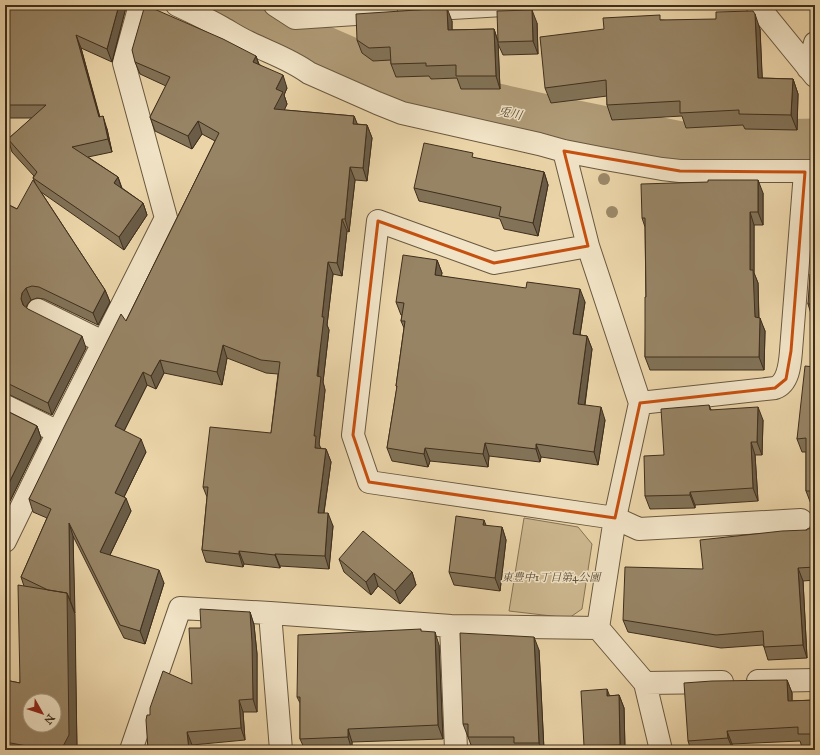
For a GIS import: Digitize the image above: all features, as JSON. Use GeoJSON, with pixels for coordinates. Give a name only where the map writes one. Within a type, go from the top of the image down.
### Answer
{"type":"FeatureCollection","features":[{"type":"Feature","properties":{"kind":"street"},"geometry":{"type":"LineString","coordinates":[[5,541],[166,218],[124,63],[140,5]]}},
{"type":"Feature","properties":{"kind":"street"},"geometry":{"type":"LineString","coordinates":[[177,5],[222,27],[249,43],[299,66],[309,73],[377,104],[402,113],[564,151],[662,169],[680,171],[810,171],[791,351],[787,374],[782,384],[775,388],[640,403]]}},
{"type":"Feature","properties":{"kind":"street"},"geometry":{"type":"LineString","coordinates":[[275,5],[295,18],[503,5]]}},
{"type":"Feature","properties":{"kind":"street"},"geometry":{"type":"LineString","coordinates":[[756,5],[812,72]]}},
{"type":"Feature","properties":{"kind":"street"},"geometry":{"type":"LineString","coordinates":[[812,72],[815,43]]}},
{"type":"Feature","properties":{"kind":"street"},"geometry":{"type":"LineString","coordinates":[[564,151],[588,246],[640,403],[615,518],[598,628],[645,684],[662,750]]}},
{"type":"Feature","properties":{"kind":"street"},"geometry":{"type":"LineString","coordinates":[[588,246],[494,263],[378,221],[353,435],[369,482],[615,518],[639,529],[800,520]]}},
{"type":"Feature","properties":{"kind":"street"},"geometry":{"type":"LineString","coordinates":[[38,310],[103,342]]}},
{"type":"Feature","properties":{"kind":"street"},"geometry":{"type":"LineString","coordinates":[[5,406],[58,432]]}},
{"type":"Feature","properties":{"kind":"street"},"geometry":{"type":"LineString","coordinates":[[131,750],[180,608],[451,626],[598,628]]}},
{"type":"Feature","properties":{"kind":"street"},"geometry":{"type":"LineString","coordinates":[[270,613],[281,750]]}},
{"type":"Feature","properties":{"kind":"street"},"geometry":{"type":"LineString","coordinates":[[451,626],[456,750]]}},
{"type":"Feature","properties":{"kind":"street"},"geometry":{"type":"LineString","coordinates":[[645,684],[815,680]]}},
{"type":"Feature","properties":{"kind":"highlighted area"},"geometry":{"type":"Polygon","coordinates":[[[564,151],[680,171],[805,172],[791,351],[786,379],[775,388],[640,403],[615,518],[369,482],[353,435],[378,221],[494,263],[588,246],[564,151]]]}},
{"type":"Feature","properties":{"kind":"green space","name":"東豊中1丁目第4公園"},"geometry":{"type":"Polygon","coordinates":[[[524,518],[578,527],[592,544],[582,609],[569,618],[509,611],[524,518]]]}},
{"type":"Feature","properties":{"kind":"building"},"geometry":{"type":"Polygon","coordinates":[[[5,5],[119,5],[107,49],[76,35],[99,117],[103,116],[108,139],[72,147],[118,177],[114,183],[143,203],[119,237],[33,178],[37,172],[8,139],[46,105],[5,105],[5,5]]]}},
{"type":"Feature","properties":{"kind":"building"},"geometry":{"type":"Polygon","coordinates":[[[145,5],[223,39],[256,56],[253,62],[283,75],[276,89],[283,92],[274,109],[354,116],[353,124],[367,125],[363,168],[350,167],[345,219],[342,219],[337,263],[328,262],[322,317],[324,317],[317,376],[321,377],[314,436],[316,436],[315,448],[326,449],[318,513],[328,513],[325,556],[275,555],[239,551],[239,554],[202,550],[208,487],[203,487],[210,427],[271,433],[280,362],[261,360],[223,345],[217,372],[160,360],[151,376],[143,372],[115,426],[141,439],[115,493],[126,498],[100,552],[159,570],[140,631],[120,625],[69,523],[70,600],[67,593],[48,590],[21,577],[51,509],[29,499],[121,314],[126,321],[219,133],[198,121],[188,136],[151,119],[150,117],[170,77],[135,62],[132,50],[145,5]]]}},
{"type":"Feature","properties":{"kind":"building"},"geometry":{"type":"Polygon","coordinates":[[[447,8],[448,30],[494,29],[496,76],[456,76],[456,65],[426,66],[426,63],[391,64],[390,47],[369,48],[357,40],[356,14],[447,8]]]}},
{"type":"Feature","properties":{"kind":"building"},"geometry":{"type":"Polygon","coordinates":[[[532,10],[533,41],[498,42],[497,11],[532,10]]]}},
{"type":"Feature","properties":{"kind":"building"},"geometry":{"type":"Polygon","coordinates":[[[753,11],[755,14],[758,78],[793,79],[791,115],[739,114],[739,110],[680,113],[680,101],[607,105],[606,80],[545,88],[540,37],[604,29],[603,18],[660,15],[660,20],[716,19],[716,12],[753,11]]]}},
{"type":"Feature","properties":{"kind":"building"},"geometry":{"type":"Polygon","coordinates":[[[424,143],[473,153],[472,157],[544,172],[533,223],[499,216],[501,207],[414,188],[424,143]]]}},
{"type":"Feature","properties":{"kind":"building"},"geometry":{"type":"Polygon","coordinates":[[[33,180],[105,290],[93,313],[39,287],[32,286],[26,288],[22,293],[21,299],[23,305],[28,309],[82,336],[48,403],[5,382],[5,203],[17,209],[33,180]]]}},
{"type":"Feature","properties":{"kind":"building"},"geometry":{"type":"Polygon","coordinates":[[[708,180],[758,180],[758,212],[750,212],[750,270],[753,270],[755,317],[760,318],[759,357],[645,357],[645,218],[642,218],[641,184],[708,182],[708,180]]]}},
{"type":"Feature","properties":{"kind":"building"},"geometry":{"type":"Polygon","coordinates":[[[403,255],[437,260],[435,275],[526,288],[527,282],[580,289],[573,334],[587,336],[578,404],[601,407],[594,452],[536,444],[536,449],[485,443],[483,454],[425,448],[424,454],[387,448],[397,386],[405,321],[401,321],[404,303],[396,302],[403,255]]]}},
{"type":"Feature","properties":{"kind":"building"},"geometry":{"type":"Polygon","coordinates":[[[810,274],[815,274],[815,304],[808,304],[810,274]]]}},
{"type":"Feature","properties":{"kind":"building"},"geometry":{"type":"Polygon","coordinates":[[[805,366],[815,367],[815,491],[806,491],[806,438],[797,439],[805,366]]]}},
{"type":"Feature","properties":{"kind":"building"},"geometry":{"type":"Polygon","coordinates":[[[709,405],[710,410],[758,407],[757,442],[751,442],[753,488],[690,492],[690,495],[645,496],[644,456],[664,455],[661,409],[709,405]]]}},
{"type":"Feature","properties":{"kind":"building"},"geometry":{"type":"Polygon","coordinates":[[[5,410],[37,426],[6,489],[5,489],[5,410]]]}},
{"type":"Feature","properties":{"kind":"building"},"geometry":{"type":"Polygon","coordinates":[[[456,516],[484,520],[483,525],[502,527],[495,578],[449,572],[456,516]]]}},
{"type":"Feature","properties":{"kind":"building"},"geometry":{"type":"Polygon","coordinates":[[[815,528],[815,567],[798,568],[803,645],[764,647],[763,631],[716,635],[623,620],[625,567],[703,569],[700,540],[815,528]]]}},
{"type":"Feature","properties":{"kind":"building"},"geometry":{"type":"Polygon","coordinates":[[[363,531],[412,572],[395,591],[374,573],[366,582],[339,559],[363,531]]]}},
{"type":"Feature","properties":{"kind":"building"},"geometry":{"type":"Polygon","coordinates":[[[18,585],[67,593],[69,735],[61,750],[49,750],[5,742],[5,680],[20,683],[18,585]]]}},
{"type":"Feature","properties":{"kind":"building"},"geometry":{"type":"Polygon","coordinates":[[[200,609],[250,612],[253,699],[239,700],[241,728],[187,732],[189,750],[148,750],[146,720],[147,715],[150,715],[150,708],[163,671],[192,684],[189,628],[201,628],[200,609]]]}},
{"type":"Feature","properties":{"kind":"building"},"geometry":{"type":"Polygon","coordinates":[[[421,629],[421,631],[435,632],[438,725],[348,729],[348,737],[300,739],[300,697],[297,697],[298,635],[421,629]]]}},
{"type":"Feature","properties":{"kind":"building"},"geometry":{"type":"Polygon","coordinates":[[[460,633],[534,637],[539,743],[514,743],[514,737],[468,737],[468,724],[463,724],[460,633]]]}},
{"type":"Feature","properties":{"kind":"building"},"geometry":{"type":"Polygon","coordinates":[[[787,680],[788,701],[815,700],[815,734],[798,734],[798,727],[727,731],[728,738],[688,741],[684,683],[787,680]]]}},
{"type":"Feature","properties":{"kind":"building"},"geometry":{"type":"Polygon","coordinates":[[[607,689],[607,696],[619,695],[620,745],[584,746],[581,691],[607,689]]]}},
{"type":"Feature","properties":{"kind":"waterway","name":"兎川"},"geometry":{"type":"LineString","coordinates":[[223,5],[313,49],[414,93],[680,149],[815,146]]}}]}
